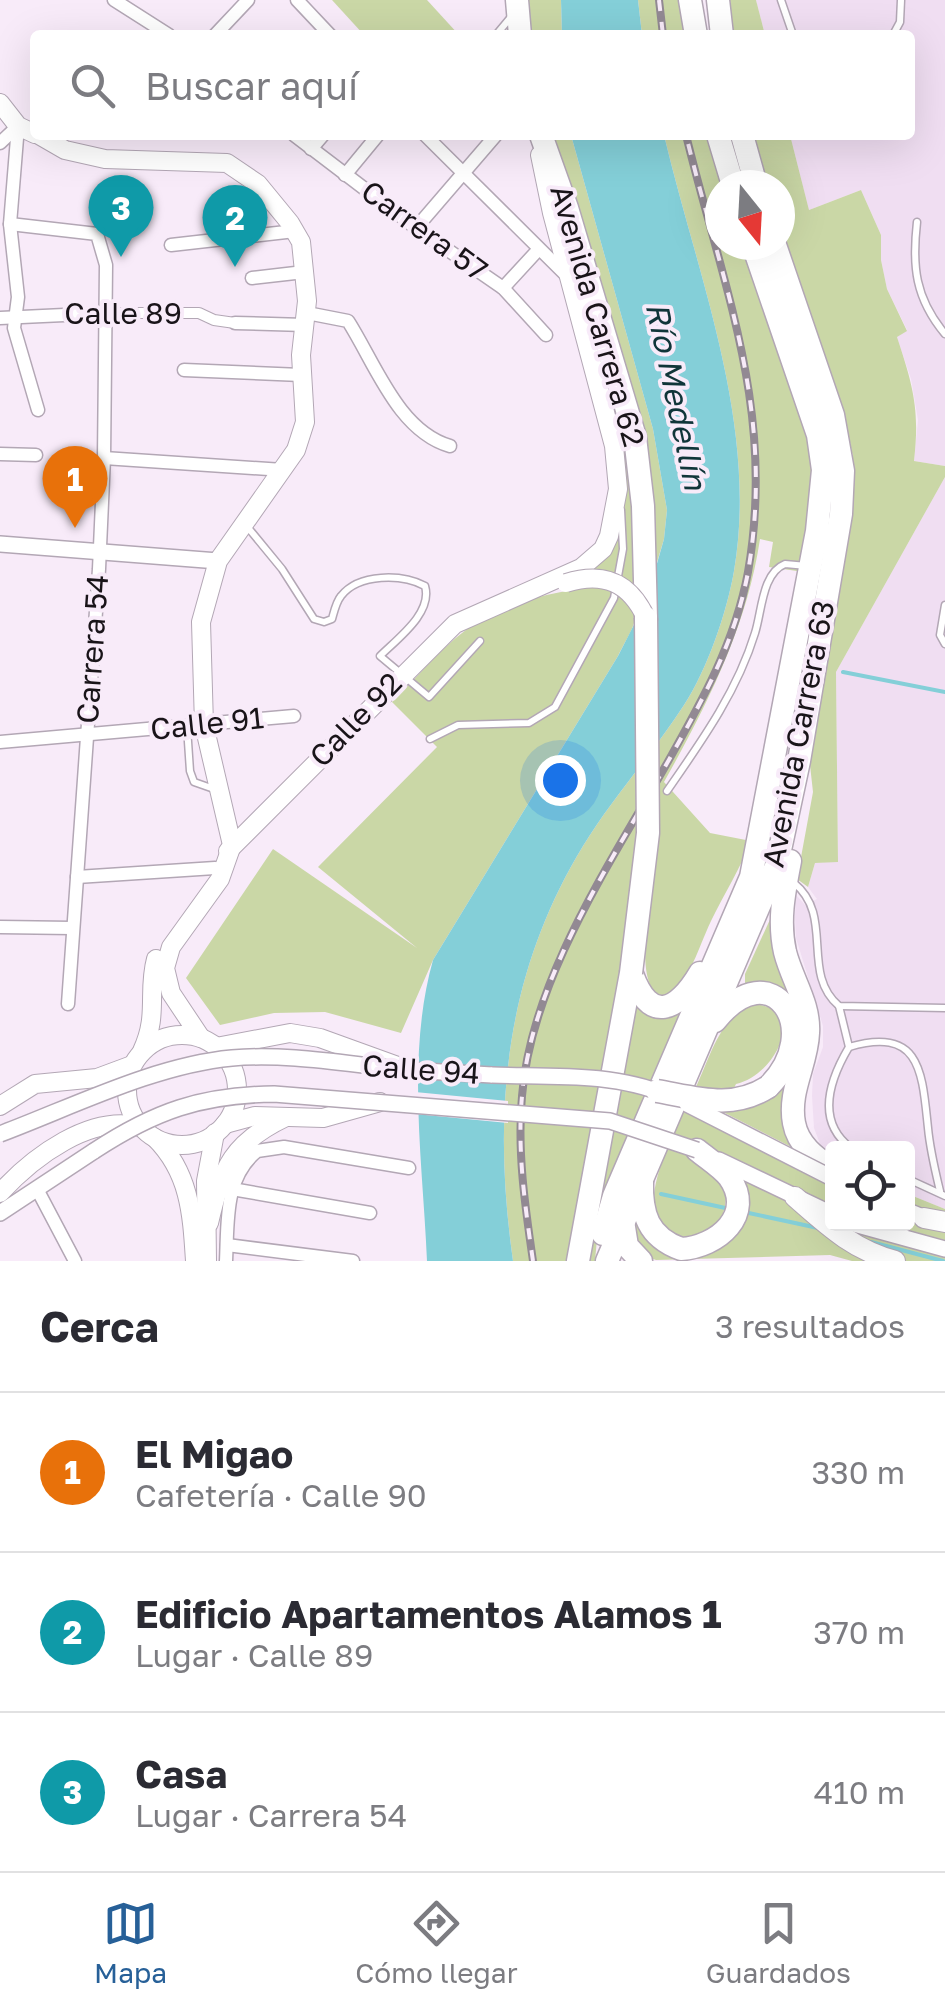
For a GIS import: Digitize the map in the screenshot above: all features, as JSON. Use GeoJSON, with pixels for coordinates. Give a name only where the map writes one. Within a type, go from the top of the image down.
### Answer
{"type":"FeatureCollection","features":[{"type":"Feature","properties":{"kind":"highway"},"geometry":{"type":"LineString","coordinates":[[690,0],[695,30]]}},
{"type":"Feature","properties":{"kind":"highway"},"geometry":{"type":"LineString","coordinates":[[718,0],[721,30]]}},
{"type":"Feature","properties":{"kind":"highway"},"geometry":{"type":"LineString","coordinates":[[517,5],[520,30]]}},
{"type":"Feature","properties":{"kind":"highway","name":"Avenida Carrera 62"},"geometry":{"type":"LineString","coordinates":[[541,140],[635,437],[640,468],[646,618]]}},
{"type":"Feature","properties":{"kind":"highway"},"geometry":{"type":"LineString","coordinates":[[720,140],[728,170]]}},
{"type":"Feature","properties":{"kind":"highway"},"geometry":{"type":"LineString","coordinates":[[743,140],[752,170]]}},
{"type":"Feature","properties":{"kind":"highway","name":"Avenida Carrera 63"},"geometry":{"type":"LineString","coordinates":[[603,1261],[614,1196],[746,892],[758,850],[810,566],[822,484],[818,435],[757,260]]}},
{"type":"Feature","properties":{"kind":"highway","name":"Avenida Carrera 63"},"geometry":{"type":"LineString","coordinates":[[603,1261],[777,864],[799,762],[841,514],[843,471],[833,415],[780,260]]}},
{"type":"Feature","properties":{"kind":"highway"},"geometry":{"type":"LineString","coordinates":[[578,1261],[621,1044],[648,833],[646,618]]}},
{"type":"Feature","properties":{"kind":"highway"},"geometry":{"type":"LineString","coordinates":[[799,762],[795,833],[782,931],[809,1030],[792,1110],[798,1136],[825,1164]]}},
{"type":"Feature","properties":{"kind":"highway"},"geometry":{"type":"LineString","coordinates":[[632,973],[642,998],[659,1006],[677,1003],[694,983],[746,892]]}},
{"type":"Feature","properties":{"kind":"highway"},"geometry":{"type":"LineString","coordinates":[[656,1090],[725,1102],[749,1098],[784,1069],[794,1044],[793,1020],[780,1000],[758,991],[740,996],[703,1035]]}},
{"type":"Feature","properties":{"kind":"highway"},"geometry":{"type":"LineString","coordinates":[[643,1174],[642,1206],[654,1234],[681,1250],[712,1243],[724,1234],[735,1212],[736,1200],[728,1177],[698,1150]]}},
{"type":"Feature","properties":{"kind":"highway"},"geometry":{"type":"LineString","coordinates":[[623,1217],[627,1246],[641,1261]]}},
{"type":"Feature","properties":{"kind":"main road"},"geometry":{"type":"LineString","coordinates":[[0,103],[30,131]]}},
{"type":"Feature","properties":{"kind":"main road"},"geometry":{"type":"LineString","coordinates":[[46,140],[65,150],[105,159],[227,163],[258,184],[301,242],[306,422],[296,450],[218,561],[202,622],[195,726],[220,791],[232,845]]}},
{"type":"Feature","properties":{"kind":"main road"},"geometry":{"type":"LineString","coordinates":[[540,140],[550,206],[609,423],[618,489],[614,523],[598,555],[568,578]]}},
{"type":"Feature","properties":{"kind":"main road","name":"Calle 92"},"geometry":{"type":"LineString","coordinates":[[137,1058],[151,1032],[154,966],[162,942],[215,868],[232,845],[455,624],[488,606],[568,578],[595,577],[614,581],[636,598],[646,618]]}},
{"type":"Feature","properties":{"kind":"main road","name":"Calle 92"},"geometry":{"type":"LineString","coordinates":[[209,1043],[171,993],[165,968],[170,947],[220,878],[232,845]]}},
{"type":"Feature","properties":{"kind":"main road"},"geometry":{"type":"LineString","coordinates":[[0,1106],[35,1084],[97,1078],[170,1036],[209,1043],[257,1040],[280,1033],[320,1038],[408,1070]]}},
{"type":"Feature","properties":{"kind":"main road"},"geometry":{"type":"LineString","coordinates":[[208,1223],[206,1180],[220,1129],[237,1092],[228,1060],[209,1043]]}},
{"type":"Feature","properties":{"kind":"main road"},"geometry":{"type":"LineString","coordinates":[[137,1058],[127,1081],[127,1098],[148,1132],[170,1154],[185,1184],[192,1211],[195,1260]]}},
{"type":"Feature","properties":{"kind":"main road"},"geometry":{"type":"LineString","coordinates":[[0,1193],[72,1138],[106,1124],[148,1132],[184,1145],[200,1142],[245,1117],[332,1117],[382,1102]]}},
{"type":"Feature","properties":{"kind":"main road"},"geometry":{"type":"LineString","coordinates":[[195,1260],[227,1163],[238,1148],[276,1118]]}},
{"type":"Feature","properties":{"kind":"main road"},"geometry":{"type":"LineString","coordinates":[[796,1197],[846,1240],[864,1251],[895,1261]]}},
{"type":"Feature","properties":{"kind":"street"},"geometry":{"type":"LineString","coordinates":[[114,0],[161,30]]}},
{"type":"Feature","properties":{"kind":"street"},"geometry":{"type":"LineString","coordinates":[[220,30],[248,0]]}},
{"type":"Feature","properties":{"kind":"street"},"geometry":{"type":"LineString","coordinates":[[297,0],[325,30]]}},
{"type":"Feature","properties":{"kind":"street"},"geometry":{"type":"LineString","coordinates":[[0,142],[30,132]]}},
{"type":"Feature","properties":{"kind":"street"},"geometry":{"type":"LineString","coordinates":[[30,136],[10,224],[18,296],[16,336],[38,410]]}},
{"type":"Feature","properties":{"kind":"street","name":"Carrera 57"},"geometry":{"type":"LineString","coordinates":[[300,140],[502,288],[546,336]]}},
{"type":"Feature","properties":{"kind":"street"},"geometry":{"type":"LineString","coordinates":[[310,149],[318,140]]}},
{"type":"Feature","properties":{"kind":"street"},"geometry":{"type":"LineString","coordinates":[[346,175],[374,140]]}},
{"type":"Feature","properties":{"kind":"street"},"geometry":{"type":"LineString","coordinates":[[430,140],[570,278]]}},
{"type":"Feature","properties":{"kind":"street"},"geometry":{"type":"LineString","coordinates":[[416,228],[492,140]]}},
{"type":"Feature","properties":{"kind":"street","name":"Carrera 54"},"geometry":{"type":"LineString","coordinates":[[10,224],[97,234],[106,265],[104,458],[68,1004]]}},
{"type":"Feature","properties":{"kind":"street"},"geometry":{"type":"LineString","coordinates":[[172,246],[295,230]]}},
{"type":"Feature","properties":{"kind":"street"},"geometry":{"type":"LineString","coordinates":[[502,288],[538,250]]}},
{"type":"Feature","properties":{"kind":"street"},"geometry":{"type":"LineString","coordinates":[[252,278],[304,272]]}},
{"type":"Feature","properties":{"kind":"street","name":"Calle 89"},"geometry":{"type":"LineString","coordinates":[[0,318],[199,314],[224,323],[306,319],[348,322],[397,403],[418,428],[450,446]]}},
{"type":"Feature","properties":{"kind":"street"},"geometry":{"type":"LineString","coordinates":[[184,370],[302,375]]}},
{"type":"Feature","properties":{"kind":"street"},"geometry":{"type":"LineString","coordinates":[[0,454],[36,455]]}},
{"type":"Feature","properties":{"kind":"street"},"geometry":{"type":"LineString","coordinates":[[104,458],[282,470]]}},
{"type":"Feature","properties":{"kind":"street"},"geometry":{"type":"LineString","coordinates":[[0,544],[218,561]]}},
{"type":"Feature","properties":{"kind":"street","name":"Calle 91"},"geometry":{"type":"LineString","coordinates":[[0,742],[294,716]]}},
{"type":"Feature","properties":{"kind":"street"},"geometry":{"type":"LineString","coordinates":[[78,877],[215,868]]}},
{"type":"Feature","properties":{"kind":"street"},"geometry":{"type":"LineString","coordinates":[[0,927],[72,928]]}},
{"type":"Feature","properties":{"kind":"street","name":"Calle 94"},"geometry":{"type":"LineString","coordinates":[[0,1134],[156,1075],[216,1060],[278,1058],[592,1080],[656,1090],[722,1119],[825,1174]]}},
{"type":"Feature","properties":{"kind":"street","name":"Calle 94"},"geometry":{"type":"LineString","coordinates":[[0,1213],[159,1114],[220,1096],[274,1094],[610,1121],[698,1150],[825,1211]]}},
{"type":"Feature","properties":{"kind":"street"},"geometry":{"type":"LineString","coordinates":[[226,1261],[232,1189],[248,1158],[263,1148],[274,1146],[409,1168]]}},
{"type":"Feature","properties":{"kind":"street"},"geometry":{"type":"LineString","coordinates":[[37,1189],[76,1261]]}},
{"type":"Feature","properties":{"kind":"street"},"geometry":{"type":"LineString","coordinates":[[232,1189],[370,1213]]}},
{"type":"Feature","properties":{"kind":"street"},"geometry":{"type":"LineString","coordinates":[[879,1231],[945,1249]]}},
{"type":"Feature","properties":{"kind":"street"},"geometry":{"type":"LineString","coordinates":[[227,1245],[354,1261]]}},
{"type":"Feature","properties":{"kind":"lane"},"geometry":{"type":"LineString","coordinates":[[781,0],[791,30]]}},
{"type":"Feature","properties":{"kind":"lane"},"geometry":{"type":"LineString","coordinates":[[896,30],[900,0]]}},
{"type":"Feature","properties":{"kind":"lane"},"geometry":{"type":"LineString","coordinates":[[500,30],[517,5]]}},
{"type":"Feature","properties":{"kind":"lane"},"geometry":{"type":"LineString","coordinates":[[917,222],[912,260],[920,292],[945,334]]}},
{"type":"Feature","properties":{"kind":"lane"},"geometry":{"type":"LineString","coordinates":[[430,739],[458,725],[529,724],[555,707],[609,609],[620,569],[623,517],[618,489]]}},
{"type":"Feature","properties":{"kind":"lane"},"geometry":{"type":"LineString","coordinates":[[244,523],[282,569],[314,619],[332,619],[339,597],[355,584],[377,579],[412,580],[425,586],[428,596],[423,609],[380,656],[429,697],[480,641]]}},
{"type":"Feature","properties":{"kind":"lane"},"geometry":{"type":"LineString","coordinates":[[598,555],[611,557],[620,569]]}},
{"type":"Feature","properties":{"kind":"lane"},"geometry":{"type":"LineString","coordinates":[[667,791],[720,712],[736,680],[754,637],[770,574],[784,564],[810,566]]}},
{"type":"Feature","properties":{"kind":"lane"},"geometry":{"type":"LineString","coordinates":[[945,605],[940,635],[945,644]]}},
{"type":"Feature","properties":{"kind":"lane"},"geometry":{"type":"LineString","coordinates":[[787,878],[807,895],[815,911],[818,966],[823,986],[838,1006],[849,1047],[828,1090],[838,1135],[844,1141]]}},
{"type":"Feature","properties":{"kind":"lane"},"geometry":{"type":"LineString","coordinates":[[838,1006],[945,1008]]}},
{"type":"Feature","properties":{"kind":"lane"},"geometry":{"type":"LineString","coordinates":[[849,1047],[884,1042],[902,1046],[913,1056],[921,1071],[930,1145],[942,1194]]}},
{"type":"Feature","properties":{"kind":"lane"},"geometry":{"type":"LineString","coordinates":[[915,1182],[942,1194]]}},
{"type":"Feature","properties":{"kind":"shaded area"},"geometry":{"type":"Polygon","coordinates":[[[756,0],[945,0],[945,466],[914,461],[918,420],[911,379],[897,337],[907,330],[887,289],[881,235],[861,190],[809,210],[791,140],[915,140],[915,30],[764,30],[756,0]]]}},
{"type":"Feature","properties":{"kind":"shaded area"},"geometry":{"type":"Polygon","coordinates":[[[945,477],[945,1209],[915,1197],[915,1141],[825,1141],[825,1151],[814,1128],[813,1074],[823,1047],[823,1026],[796,938],[796,895],[805,905],[817,899],[808,887],[815,863],[838,861],[836,672],[945,477]]]}},
{"type":"Feature","properties":{"kind":"green space"},"geometry":{"type":"Polygon","coordinates":[[[332,0],[427,0],[454,30],[359,30],[332,0]]]}},
{"type":"Feature","properties":{"kind":"green space"},"geometry":{"type":"Polygon","coordinates":[[[525,0],[561,0],[562,30],[528,30],[525,0]]]}},
{"type":"Feature","properties":{"kind":"green space"},"geometry":{"type":"Polygon","coordinates":[[[638,0],[683,0],[688,30],[641,30],[638,0]]]}},
{"type":"Feature","properties":{"kind":"green space"},"geometry":{"type":"Polygon","coordinates":[[[730,0],[756,0],[764,30],[733,30],[730,0]]]}},
{"type":"Feature","properties":{"kind":"green space"},"geometry":{"type":"Polygon","coordinates":[[[555,140],[572,140],[653,429],[667,510],[655,569],[647,445],[640,412],[555,140]]]}},
{"type":"Feature","properties":{"kind":"green space"},"geometry":{"type":"Polygon","coordinates":[[[665,140],[715,140],[723,170],[705,170],[705,260],[752,260],[806,411],[816,486],[805,559],[799,560],[797,571],[769,567],[773,542],[760,539],[735,634],[710,694],[664,782],[710,833],[751,841],[689,970],[667,997],[655,994],[646,968],[654,872],[633,900],[574,1261],[513,1261],[504,1152],[505,1099],[521,995],[536,945],[556,895],[583,846],[672,723],[701,675],[734,571],[740,516],[738,461],[721,351],[665,140]]]}},
{"type":"Feature","properties":{"kind":"green space"},"geometry":{"type":"Polygon","coordinates":[[[753,140],[791,140],[809,210],[861,190],[881,235],[887,289],[907,331],[897,337],[914,398],[914,461],[945,466],[945,477],[836,672],[838,862],[815,863],[808,887],[797,879],[813,792],[810,765],[853,498],[853,457],[845,418],[790,260],[795,260],[795,170],[762,170],[753,140]]]}},
{"type":"Feature","properties":{"kind":"green space"},"geometry":{"type":"Polygon","coordinates":[[[623,416],[631,460],[637,586],[622,577],[590,572],[607,553],[613,419],[623,416]]]}},
{"type":"Feature","properties":{"kind":"green space"},"geometry":{"type":"Polygon","coordinates":[[[613,586],[633,613],[630,633],[433,960],[401,1033],[325,1012],[274,1013],[220,1025],[186,978],[273,849],[417,948],[318,867],[437,747],[392,702],[433,659],[478,622],[544,596],[613,586]]]}},
{"type":"Feature","properties":{"kind":"green space"},"geometry":{"type":"Polygon","coordinates":[[[778,902],[801,1003],[745,986],[745,974],[778,902]]]}},
{"type":"Feature","properties":{"kind":"green space"},"geometry":{"type":"Polygon","coordinates":[[[691,1001],[597,1239],[595,1261],[586,1261],[636,1004],[691,1001]]]}},
{"type":"Feature","properties":{"kind":"green space"},"geometry":{"type":"Polygon","coordinates":[[[750,1004],[768,1007],[779,1016],[783,1027],[774,1055],[764,1068],[736,1084],[733,1090],[696,1087],[723,1029],[750,1004]]]}},
{"type":"Feature","properties":{"kind":"green space"},"geometry":{"type":"Polygon","coordinates":[[[794,1062],[799,1151],[723,1112],[794,1062]]]}},
{"type":"Feature","properties":{"kind":"green space"},"geometry":{"type":"Polygon","coordinates":[[[685,1109],[825,1180],[825,1231],[915,1231],[915,1197],[945,1209],[945,1261],[852,1261],[830,1255],[656,1260],[643,1255],[630,1226],[636,1211],[661,1250],[738,1225],[726,1194],[718,1222],[694,1238],[672,1232],[659,1221],[654,1205],[655,1186],[685,1109]]]}},
{"type":"Feature","properties":{"kind":"water"},"geometry":{"type":"Polygon","coordinates":[[[561,0],[638,0],[641,30],[562,30],[561,0]]]}},
{"type":"Feature","properties":{"kind":"water","name":"Río Medellín"},"geometry":{"type":"Polygon","coordinates":[[[572,140],[665,140],[732,406],[740,516],[734,571],[701,675],[672,723],[583,846],[556,895],[536,945],[521,995],[505,1099],[504,1152],[513,1261],[427,1261],[418,1072],[425,996],[433,960],[618,656],[641,611],[664,539],[667,510],[653,429],[572,140]]]}},
{"type":"Feature","properties":{"kind":"pier"},"geometry":{"type":"Polygon","coordinates":[[[415,1092],[508,1101],[508,1123],[415,1114],[415,1092]]]}},
{"type":"Feature","properties":{"kind":"waterway"},"geometry":{"type":"LineString","coordinates":[[843,672],[945,692]]}},
{"type":"Feature","properties":{"kind":"waterway"},"geometry":{"type":"LineString","coordinates":[[661,1194],[730,1209]]}},
{"type":"Feature","properties":{"kind":"waterway"},"geometry":{"type":"LineString","coordinates":[[744,1212],[818,1228]]}},
{"type":"Feature","properties":{"kind":"waterway"},"geometry":{"type":"LineString","coordinates":[[871,1242],[943,1261]]}},
{"type":"Feature","properties":{"kind":"railway"},"geometry":{"type":"LineString","coordinates":[[659,0],[662,30]]}},
{"type":"Feature","properties":{"kind":"railway"},"geometry":{"type":"LineString","coordinates":[[533,1261],[520,1137],[528,1053],[540,1009],[576,924],[715,672],[735,623],[748,572],[755,513],[750,403],[729,298],[687,140]]}},
{"type":"Feature","properties":{"kind":"place","name":"Casa"},"geometry":{"type":"Point","coordinates":[121,257]}},
{"type":"Feature","properties":{"kind":"place","name":"Edificio Apartamentos Alamos 1"},"geometry":{"type":"Point","coordinates":[235,267]}},
{"type":"Feature","properties":{"kind":"place","name":"El Migao"},"geometry":{"type":"Point","coordinates":[75,528]}}]}
